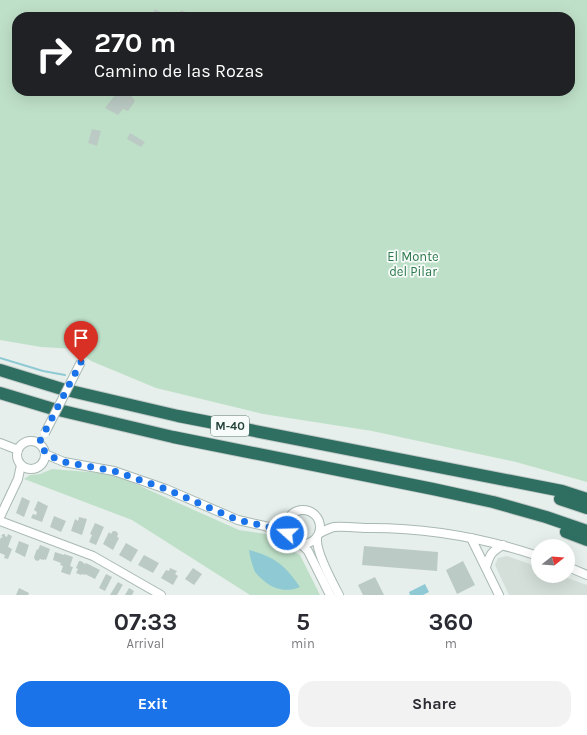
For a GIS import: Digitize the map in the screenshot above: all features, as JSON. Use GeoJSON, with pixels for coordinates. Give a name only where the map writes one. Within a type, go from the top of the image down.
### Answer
{"type":"FeatureCollection","features":[{"type":"Feature","properties":{"kind":"highway","name":"M-40"},"geometry":{"type":"LineString","coordinates":[[0,370],[62,389],[178,416],[462,471],[587,508]]}},
{"type":"Feature","properties":{"kind":"highway","name":"M-40"},"geometry":{"type":"LineString","coordinates":[[0,393],[50,408],[173,438],[493,502],[546,517],[587,531]]}},
{"type":"Feature","properties":{"kind":"highway"},"geometry":{"type":"LineString","coordinates":[[462,471],[562,491],[587,499]]}},
{"type":"Feature","properties":{"kind":"highway"},"geometry":{"type":"LineString","coordinates":[[446,492],[478,505],[560,530],[587,541]]}},
{"type":"Feature","properties":{"kind":"street"},"geometry":{"type":"LineString","coordinates":[[39,443],[81,362]]}},
{"type":"Feature","properties":{"kind":"street"},"geometry":{"type":"LineString","coordinates":[[46,454],[43,463],[37,468],[29,469],[21,464],[17,455],[20,446],[31,440],[39,443],[46,454],[64,462]]}},
{"type":"Feature","properties":{"kind":"street"},"geometry":{"type":"LineString","coordinates":[[0,443],[18,450]]}},
{"type":"Feature","properties":{"kind":"street"},"geometry":{"type":"LineString","coordinates":[[43,463],[64,462],[114,471],[166,489],[238,520],[265,525],[287,533]]}},
{"type":"Feature","properties":{"kind":"street"},"geometry":{"type":"LineString","coordinates":[[0,517],[18,479],[21,464]]}},
{"type":"Feature","properties":{"kind":"street"},"geometry":{"type":"LineString","coordinates":[[18,479],[29,469]]}},
{"type":"Feature","properties":{"kind":"street"},"geometry":{"type":"LineString","coordinates":[[334,528],[318,536],[312,542],[302,545],[295,543],[290,538],[286,528],[290,516],[299,510],[313,513],[321,526],[318,536],[316,545],[339,595]]}},
{"type":"Feature","properties":{"kind":"street"},"geometry":{"type":"LineString","coordinates":[[265,525],[277,524],[288,520]]}},
{"type":"Feature","properties":{"kind":"street"},"geometry":{"type":"LineString","coordinates":[[0,521],[93,556],[161,595]]}},
{"type":"Feature","properties":{"kind":"street"},"geometry":{"type":"LineString","coordinates":[[319,521],[334,528],[396,529],[472,538],[503,545],[531,554]]}},
{"type":"Feature","properties":{"kind":"street"},"geometry":{"type":"LineString","coordinates":[[472,538],[499,595]]}},
{"type":"Feature","properties":{"kind":"street"},"geometry":{"type":"LineString","coordinates":[[302,545],[308,551],[330,595]]}},
{"type":"Feature","properties":{"kind":"street"},"geometry":{"type":"LineString","coordinates":[[486,567],[489,556],[494,550],[503,545]]}},
{"type":"Feature","properties":{"kind":"street"},"geometry":{"type":"LineString","coordinates":[[575,570],[587,575]]}},
{"type":"Feature","properties":{"kind":"shaded area"},"geometry":{"type":"Polygon","coordinates":[[[507,556],[531,565],[531,583],[575,583],[575,581],[587,585],[587,595],[509,595],[495,565],[498,558],[507,556]]]}},
{"type":"Feature","properties":{"kind":"green space","name":"El Monte del Pilar"},"geometry":{"type":"Polygon","coordinates":[[[0,0],[587,0],[587,482],[516,462],[372,431],[263,414],[156,388],[91,361],[76,349],[41,347],[0,340],[0,0]]]}},
{"type":"Feature","properties":{"kind":"green space"},"geometry":{"type":"Polygon","coordinates":[[[52,469],[113,474],[239,530],[274,536],[286,548],[300,555],[320,595],[250,595],[132,520],[24,479],[30,475],[40,474],[52,469]]]}},
{"type":"Feature","properties":{"kind":"water"},"geometry":{"type":"Polygon","coordinates":[[[249,550],[273,559],[279,563],[300,587],[284,590],[270,585],[255,572],[249,550]]]}},
{"type":"Feature","properties":{"kind":"water"},"geometry":{"type":"Polygon","coordinates":[[[425,584],[429,592],[423,595],[410,595],[409,592],[425,584]]]}},
{"type":"Feature","properties":{"kind":"building"},"geometry":{"type":"Polygon","coordinates":[[[155,9],[160,12],[154,12],[155,9]]]}},
{"type":"Feature","properties":{"kind":"building"},"geometry":{"type":"Polygon","coordinates":[[[114,96],[132,96],[135,101],[128,111],[123,109],[118,115],[105,108],[114,96]]]}},
{"type":"Feature","properties":{"kind":"building"},"geometry":{"type":"Polygon","coordinates":[[[92,129],[101,131],[97,146],[88,143],[92,129]]]}},
{"type":"Feature","properties":{"kind":"building"},"geometry":{"type":"Polygon","coordinates":[[[130,133],[145,142],[141,147],[127,139],[130,133]]]}},
{"type":"Feature","properties":{"kind":"building"},"geometry":{"type":"Polygon","coordinates":[[[22,497],[30,501],[24,517],[16,513],[22,497]]]}},
{"type":"Feature","properties":{"kind":"building"},"geometry":{"type":"Polygon","coordinates":[[[38,501],[48,506],[42,522],[31,518],[33,514],[36,515],[37,512],[34,510],[38,501]]]}},
{"type":"Feature","properties":{"kind":"building"},"geometry":{"type":"Polygon","coordinates":[[[54,516],[66,521],[61,532],[50,527],[54,516]]]}},
{"type":"Feature","properties":{"kind":"building"},"geometry":{"type":"Polygon","coordinates":[[[79,517],[87,519],[82,535],[71,531],[75,519],[78,521],[79,517]]]}},
{"type":"Feature","properties":{"kind":"building"},"geometry":{"type":"Polygon","coordinates":[[[95,523],[104,527],[96,545],[89,542],[92,535],[90,534],[95,523]]]}},
{"type":"Feature","properties":{"kind":"building"},"geometry":{"type":"Polygon","coordinates":[[[113,531],[117,532],[117,537],[119,538],[113,550],[103,544],[109,532],[111,534],[113,531]]]}},
{"type":"Feature","properties":{"kind":"building"},"geometry":{"type":"Polygon","coordinates":[[[3,534],[7,537],[8,534],[12,536],[8,547],[12,549],[8,559],[4,558],[5,555],[0,553],[0,540],[1,537],[3,537],[1,536],[3,534]]]}},
{"type":"Feature","properties":{"kind":"building"},"geometry":{"type":"Polygon","coordinates":[[[19,541],[29,545],[25,557],[15,552],[19,541]]]}},
{"type":"Feature","properties":{"kind":"building"},"geometry":{"type":"Polygon","coordinates":[[[126,543],[138,550],[131,562],[119,555],[126,543]]]}},
{"type":"Feature","properties":{"kind":"building"},"geometry":{"type":"Polygon","coordinates":[[[40,545],[50,549],[46,560],[35,560],[34,557],[40,545]]]}},
{"type":"Feature","properties":{"kind":"building"},"geometry":{"type":"Polygon","coordinates":[[[364,546],[438,552],[437,571],[362,565],[364,546]]]}},
{"type":"Feature","properties":{"kind":"building"},"geometry":{"type":"Polygon","coordinates":[[[55,552],[73,557],[70,566],[73,567],[70,575],[61,572],[63,566],[60,565],[61,563],[53,560],[55,552]]]}},
{"type":"Feature","properties":{"kind":"building"},"geometry":{"type":"Polygon","coordinates":[[[144,555],[159,563],[153,573],[138,565],[144,555]]]}},
{"type":"Feature","properties":{"kind":"building"},"geometry":{"type":"Polygon","coordinates":[[[79,561],[100,570],[95,579],[85,574],[81,575],[76,573],[78,569],[76,568],[79,561]]]}},
{"type":"Feature","properties":{"kind":"building"},"geometry":{"type":"Polygon","coordinates":[[[463,561],[475,585],[457,594],[446,570],[463,561]]]}},
{"type":"Feature","properties":{"kind":"building"},"geometry":{"type":"Polygon","coordinates":[[[170,568],[177,571],[175,574],[178,576],[173,585],[161,578],[166,570],[169,571],[170,568]]]}},
{"type":"Feature","properties":{"kind":"building"},"geometry":{"type":"Polygon","coordinates":[[[193,568],[202,574],[194,585],[185,579],[193,568]]]}},
{"type":"Feature","properties":{"kind":"building"},"geometry":{"type":"Polygon","coordinates":[[[106,574],[112,577],[105,591],[99,588],[106,574]]]}},
{"type":"Feature","properties":{"kind":"building"},"geometry":{"type":"Polygon","coordinates":[[[375,577],[384,595],[363,595],[358,585],[375,577]]]}},
{"type":"Feature","properties":{"kind":"building"},"geometry":{"type":"Polygon","coordinates":[[[118,582],[123,585],[117,595],[110,595],[118,582]]]}},
{"type":"Feature","properties":{"kind":"building"},"geometry":{"type":"Polygon","coordinates":[[[19,588],[29,593],[28,595],[16,595],[19,588]]]}},
{"type":"Feature","properties":{"kind":"building"},"geometry":{"type":"Polygon","coordinates":[[[129,588],[134,591],[132,595],[125,595],[129,588]]]}},
{"type":"Feature","properties":{"kind":"waterway"},"geometry":{"type":"LineString","coordinates":[[0,358],[43,371],[65,375]]}},
{"type":"Feature","properties":{"kind":"route"},"geometry":{"type":"LineString","coordinates":[[81,362],[39,443],[45,450],[46,454],[64,462],[114,471],[166,489],[238,520],[265,525],[287,533]]}}]}
